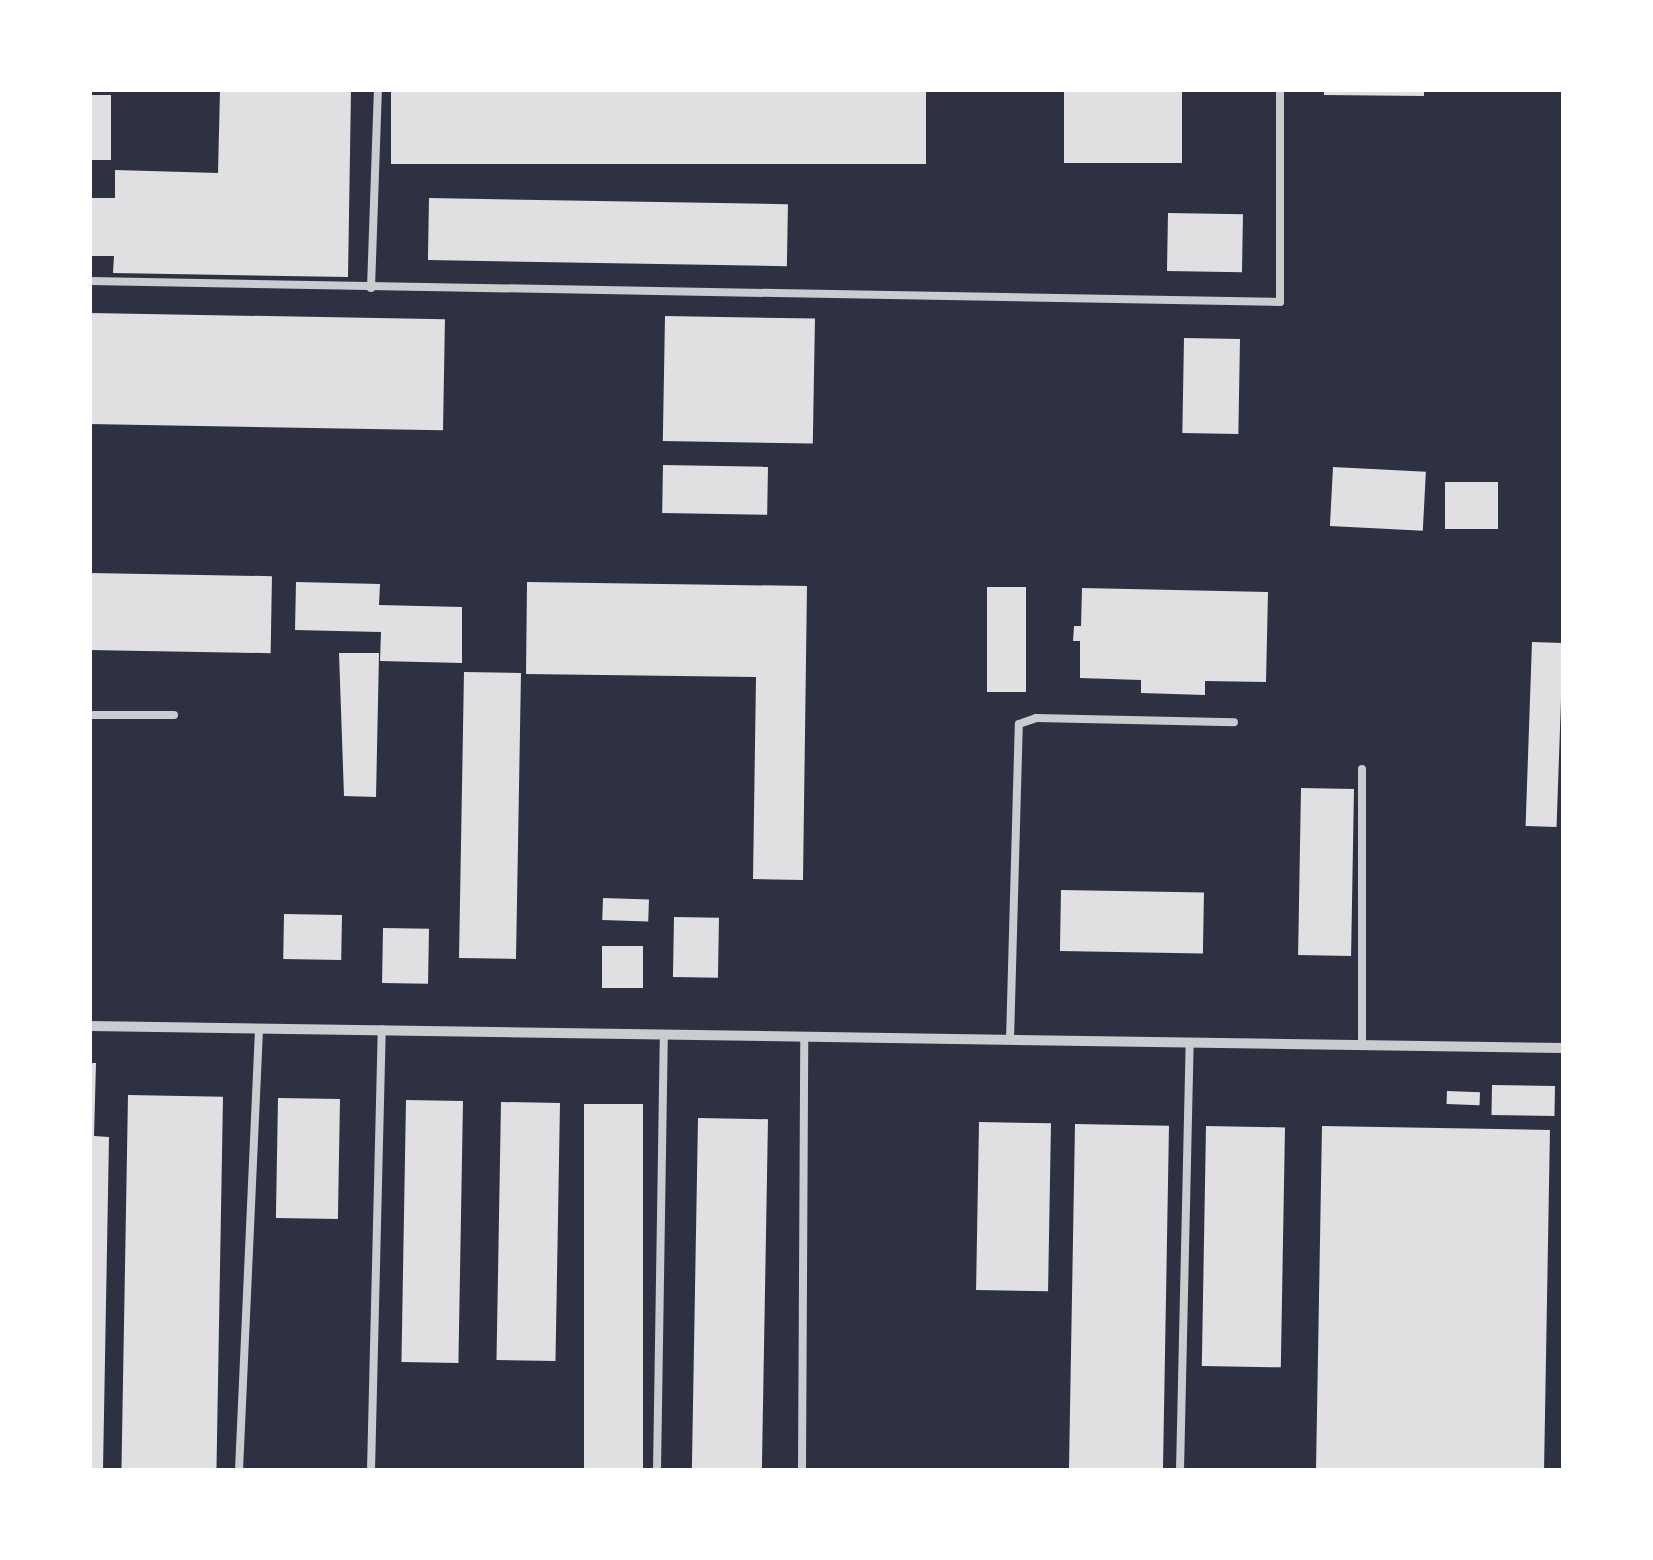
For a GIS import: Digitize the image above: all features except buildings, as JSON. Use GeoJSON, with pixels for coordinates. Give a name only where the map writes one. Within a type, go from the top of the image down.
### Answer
{"type":"FeatureCollection","features":[{"type":"Feature","properties":{"kind":"street"},"geometry":{"type":"LineString","coordinates":[[90,1026],[1563,1048]]}},
{"type":"Feature","properties":{"kind":"lane"},"geometry":{"type":"LineString","coordinates":[[371,288],[378,90]]}},
{"type":"Feature","properties":{"kind":"lane"},"geometry":{"type":"LineString","coordinates":[[90,281],[1280,302],[1280,90]]}},
{"type":"Feature","properties":{"kind":"lane"},"geometry":{"type":"LineString","coordinates":[[90,715],[174,716]]}},
{"type":"Feature","properties":{"kind":"lane"},"geometry":{"type":"LineString","coordinates":[[1010,1040],[1019,724],[1036,718],[1234,722]]}},
{"type":"Feature","properties":{"kind":"lane"},"geometry":{"type":"LineString","coordinates":[[1362,769],[1362,1044]]}},
{"type":"Feature","properties":{"kind":"lane"},"geometry":{"type":"LineString","coordinates":[[239,1470],[259,1028]]}},
{"type":"Feature","properties":{"kind":"lane"},"geometry":{"type":"LineString","coordinates":[[370,1470],[382,1030]]}},
{"type":"Feature","properties":{"kind":"lane"},"geometry":{"type":"LineString","coordinates":[[657,1470],[664,1035]]}},
{"type":"Feature","properties":{"kind":"lane"},"geometry":{"type":"LineString","coordinates":[[802,1470],[804,1036]]}},
{"type":"Feature","properties":{"kind":"lane"},"geometry":{"type":"LineString","coordinates":[[1180,1470],[1190,1042]]}}]}
